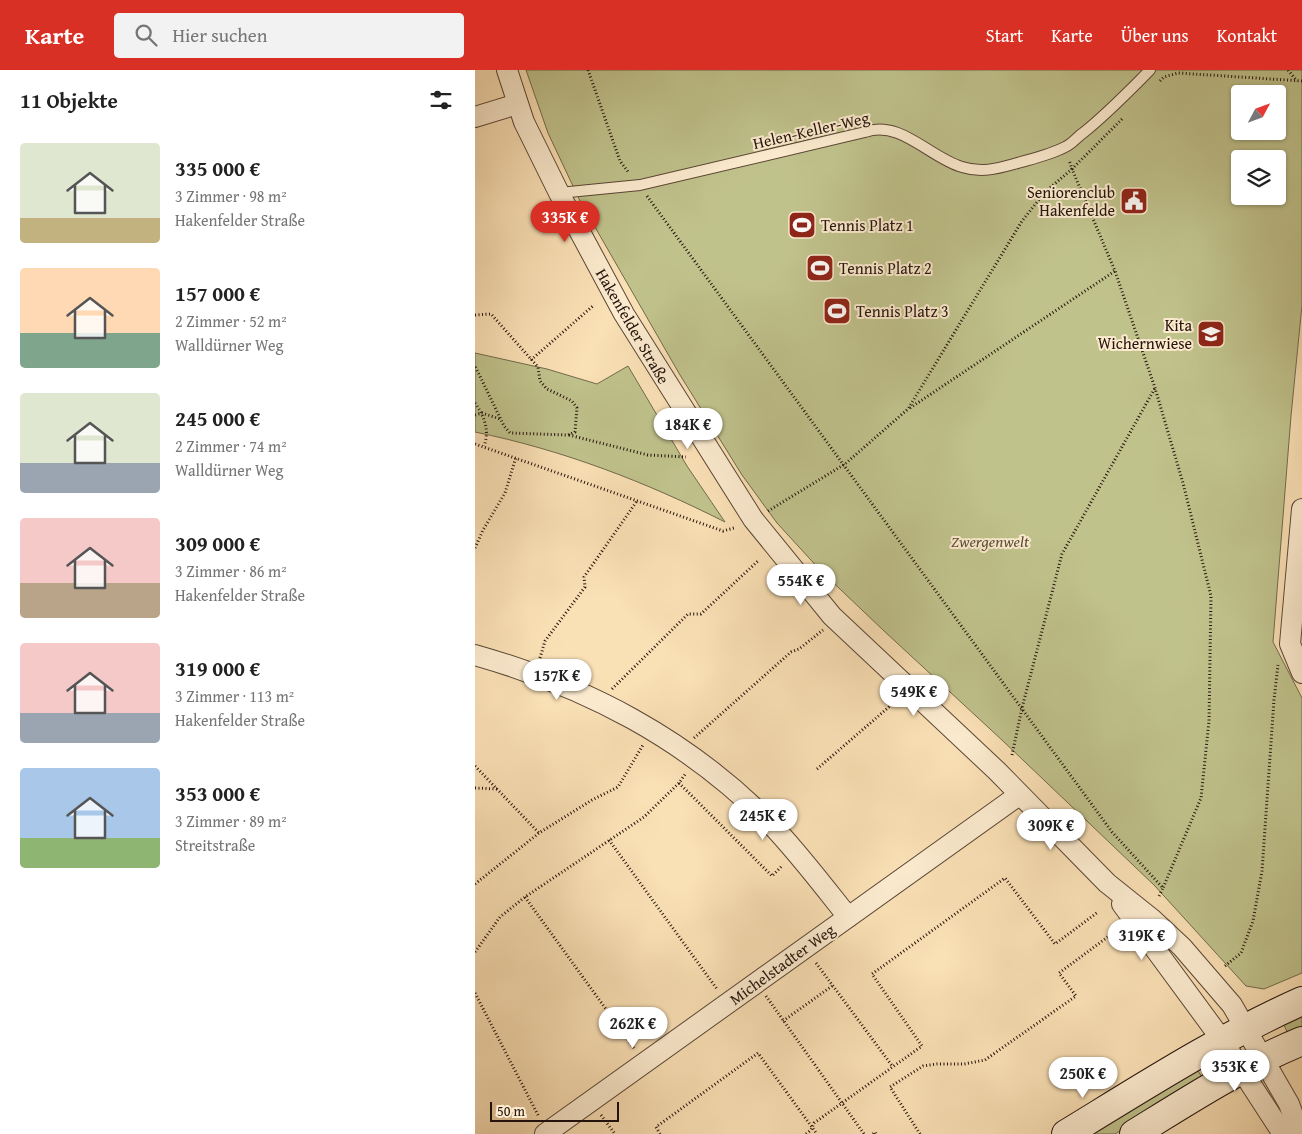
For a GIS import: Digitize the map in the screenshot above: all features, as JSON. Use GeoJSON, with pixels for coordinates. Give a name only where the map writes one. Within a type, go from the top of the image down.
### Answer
{"type":"FeatureCollection","features":[{"type":"Feature","properties":{"kind":"main road"},"geometry":{"type":"LineString","coordinates":[[1066,1134],[1245,1027],[1302,1001]]}},
{"type":"Feature","properties":{"kind":"main road"},"geometry":{"type":"LineString","coordinates":[[1134,1134],[1196,1095],[1252,1064],[1302,1041]]}},
{"type":"Feature","properties":{"kind":"street","name":"Hakenfelder Straße"},"geometry":{"type":"LineString","coordinates":[[507,70],[524,122],[559,193],[624,314],[753,518],[832,616],[997,772],[1107,883],[1152,919],[1182,947],[1232,1005],[1245,1027],[1252,1064]]}},
{"type":"Feature","properties":{"kind":"street"},"geometry":{"type":"LineString","coordinates":[[475,117],[517,104]]}},
{"type":"Feature","properties":{"kind":"street"},"geometry":{"type":"LineString","coordinates":[[1302,508],[1301,556],[1290,644],[1302,674]]}},
{"type":"Feature","properties":{"kind":"street"},"geometry":{"type":"LineString","coordinates":[[475,655],[545,678],[582,693],[633,719],[714,772],[785,839],[848,916]]}},
{"type":"Feature","properties":{"kind":"street","name":"Michelstadter Weg"},"geometry":{"type":"LineString","coordinates":[[542,1125],[848,916],[1019,795]]}},
{"type":"Feature","properties":{"kind":"street","name":"Hakenfelder Straße"},"geometry":{"type":"LineString","coordinates":[[1107,883],[1222,1040],[1252,1064]]}},
{"type":"Feature","properties":{"kind":"street"},"geometry":{"type":"LineString","coordinates":[[1252,1064],[1283,1134]]}},
{"type":"Feature","properties":{"kind":"street"},"geometry":{"type":"LineString","coordinates":[[1252,1064],[1289,1104],[1300,1134]]}},
{"type":"Feature","properties":{"kind":"lane","name":"Helen-Keller-Weg"},"geometry":{"type":"LineString","coordinates":[[559,193],[639,185],[875,129],[885,129],[905,136],[961,167],[979,171],[994,170],[1066,147],[1095,123],[1150,70]]}},
{"type":"Feature","properties":{"kind":"path"},"geometry":{"type":"LineString","coordinates":[[588,70],[620,162],[845,464],[1112,832],[1163,888]]}},
{"type":"Feature","properties":{"kind":"path"},"geometry":{"type":"LineString","coordinates":[[1288,70],[1300,81]]}},
{"type":"Feature","properties":{"kind":"path"},"geometry":{"type":"LineString","coordinates":[[1158,83],[1164,77],[1178,74],[1300,81]]}},
{"type":"Feature","properties":{"kind":"path"},"geometry":{"type":"LineString","coordinates":[[908,409],[1021,221],[1045,192],[1072,169],[1125,116]]}},
{"type":"Feature","properties":{"kind":"path"},"geometry":{"type":"LineString","coordinates":[[1072,169],[1115,271],[1155,388],[1183,482],[1211,596],[1209,721],[1201,798],[1159,896]]}},
{"type":"Feature","properties":{"kind":"path"},"geometry":{"type":"LineString","coordinates":[[763,514],[845,464],[908,409],[1115,271]]}},
{"type":"Feature","properties":{"kind":"path"},"geometry":{"type":"LineString","coordinates":[[531,360],[594,305]]}},
{"type":"Feature","properties":{"kind":"path"},"geometry":{"type":"LineString","coordinates":[[475,315],[491,314],[538,368],[540,381],[547,389],[572,401],[577,408],[575,432],[569,435]]}},
{"type":"Feature","properties":{"kind":"path"},"geometry":{"type":"LineString","coordinates":[[475,366],[504,426],[510,433],[569,435],[647,455],[686,457]]}},
{"type":"Feature","properties":{"kind":"path"},"geometry":{"type":"LineString","coordinates":[[1013,755],[1022,708],[1062,554],[1155,388]]}},
{"type":"Feature","properties":{"kind":"path"},"geometry":{"type":"LineString","coordinates":[[475,402],[482,413],[487,437],[484,446]]}},
{"type":"Feature","properties":{"kind":"path"},"geometry":{"type":"LineString","coordinates":[[475,415],[482,413],[501,419]]}},
{"type":"Feature","properties":{"kind":"path"},"geometry":{"type":"LineString","coordinates":[[475,444],[517,457],[723,531],[734,528]]}},
{"type":"Feature","properties":{"kind":"path"},"geometry":{"type":"LineString","coordinates":[[475,548],[483,530],[505,493],[517,457]]}},
{"type":"Feature","properties":{"kind":"path"},"geometry":{"type":"LineString","coordinates":[[537,666],[545,640],[585,587],[584,578],[637,501]]}},
{"type":"Feature","properties":{"kind":"path"},"geometry":{"type":"LineString","coordinates":[[607,696],[617,683],[688,614],[701,614],[759,560]]}},
{"type":"Feature","properties":{"kind":"path"},"geometry":{"type":"LineString","coordinates":[[689,743],[791,652],[799,649],[825,628]]}},
{"type":"Feature","properties":{"kind":"path"},"geometry":{"type":"LineString","coordinates":[[1225,966],[1241,953],[1253,921],[1262,871],[1274,700],[1279,658],[1290,644]]}},
{"type":"Feature","properties":{"kind":"path"},"geometry":{"type":"LineString","coordinates":[[817,769],[900,698]]}},
{"type":"Feature","properties":{"kind":"path"},"geometry":{"type":"LineString","coordinates":[[475,884],[539,833],[592,800],[618,788],[645,742]]}},
{"type":"Feature","properties":{"kind":"path"},"geometry":{"type":"LineString","coordinates":[[475,766],[539,833]]}},
{"type":"Feature","properties":{"kind":"path"},"geometry":{"type":"LineString","coordinates":[[475,952],[499,917],[525,897],[644,817],[679,783],[687,771]]}},
{"type":"Feature","properties":{"kind":"path"},"geometry":{"type":"LineString","coordinates":[[679,783],[772,876],[787,861]]}},
{"type":"Feature","properties":{"kind":"path"},"geometry":{"type":"LineString","coordinates":[[475,788],[498,789]]}},
{"type":"Feature","properties":{"kind":"path"},"geometry":{"type":"LineString","coordinates":[[609,840],[717,989]]}},
{"type":"Feature","properties":{"kind":"path"},"geometry":{"type":"LineString","coordinates":[[806,1134],[814,1123],[922,1046],[872,974],[1005,878],[1055,944],[1098,912]]}},
{"type":"Feature","properties":{"kind":"path"},"geometry":{"type":"LineString","coordinates":[[525,897],[634,1048]]}},
{"type":"Feature","properties":{"kind":"path"},"geometry":{"type":"LineString","coordinates":[[919,1134],[890,1088],[923,1066],[965,1064],[985,1060],[1076,996],[1059,973],[1113,933]]}},
{"type":"Feature","properties":{"kind":"path"},"geometry":{"type":"LineString","coordinates":[[814,961],[893,1067]]}},
{"type":"Feature","properties":{"kind":"path"},"geometry":{"type":"LineString","coordinates":[[783,1021],[832,986]]}},
{"type":"Feature","properties":{"kind":"path"},"geometry":{"type":"LineString","coordinates":[[475,993],[542,1125]]}},
{"type":"Feature","properties":{"kind":"path"},"geometry":{"type":"LineString","coordinates":[[765,996],[864,1134]]}},
{"type":"Feature","properties":{"kind":"path"},"geometry":{"type":"LineString","coordinates":[[660,1134],[656,1127],[759,1053],[817,1134]]}},
{"type":"Feature","properties":{"kind":"path"},"geometry":{"type":"LineString","coordinates":[[601,1114],[615,1134]]}},
{"type":"Feature","properties":{"kind":"green space","name":"Zwergenwelt"},"geometry":{"type":"Polygon","coordinates":[[[526,70],[1302,70],[1302,305],[1273,642],[1302,698],[1302,973],[1264,989],[1246,986],[1154,885],[821,571],[777,523],[742,475],[680,375],[580,201],[548,133],[526,70]]]}},
{"type":"Feature","properties":{"kind":"green space"},"geometry":{"type":"Polygon","coordinates":[[[475,353],[547,369],[597,384],[628,366],[687,466],[725,522],[695,507],[603,469],[540,448],[475,432],[475,353]]]}},
{"type":"Feature","properties":{"kind":"green space"},"geometry":{"type":"Polygon","coordinates":[[[1302,1013],[1302,1034],[1290,1038],[1283,1023],[1302,1013]]]}},
{"type":"Feature","properties":{"kind":"green space"},"geometry":{"type":"Polygon","coordinates":[[[1195,1067],[1203,1078],[1115,1134],[1079,1134],[1195,1067]]]}},
{"type":"Feature","properties":{"kind":"place","name":"Seniorenclub Hakenfelde"},"geometry":{"type":"Point","coordinates":[1134,201]}},
{"type":"Feature","properties":{"kind":"place","name":"Tennis Platz 1"},"geometry":{"type":"Point","coordinates":[802,225]}},
{"type":"Feature","properties":{"kind":"place","name":"Tennis Platz 2"},"geometry":{"type":"Point","coordinates":[820,268]}},
{"type":"Feature","properties":{"kind":"place","name":"Tennis Platz 3"},"geometry":{"type":"Point","coordinates":[837,311]}},
{"type":"Feature","properties":{"kind":"place","name":"Kita Wichernwiese"},"geometry":{"type":"Point","coordinates":[1211,334]}}]}
